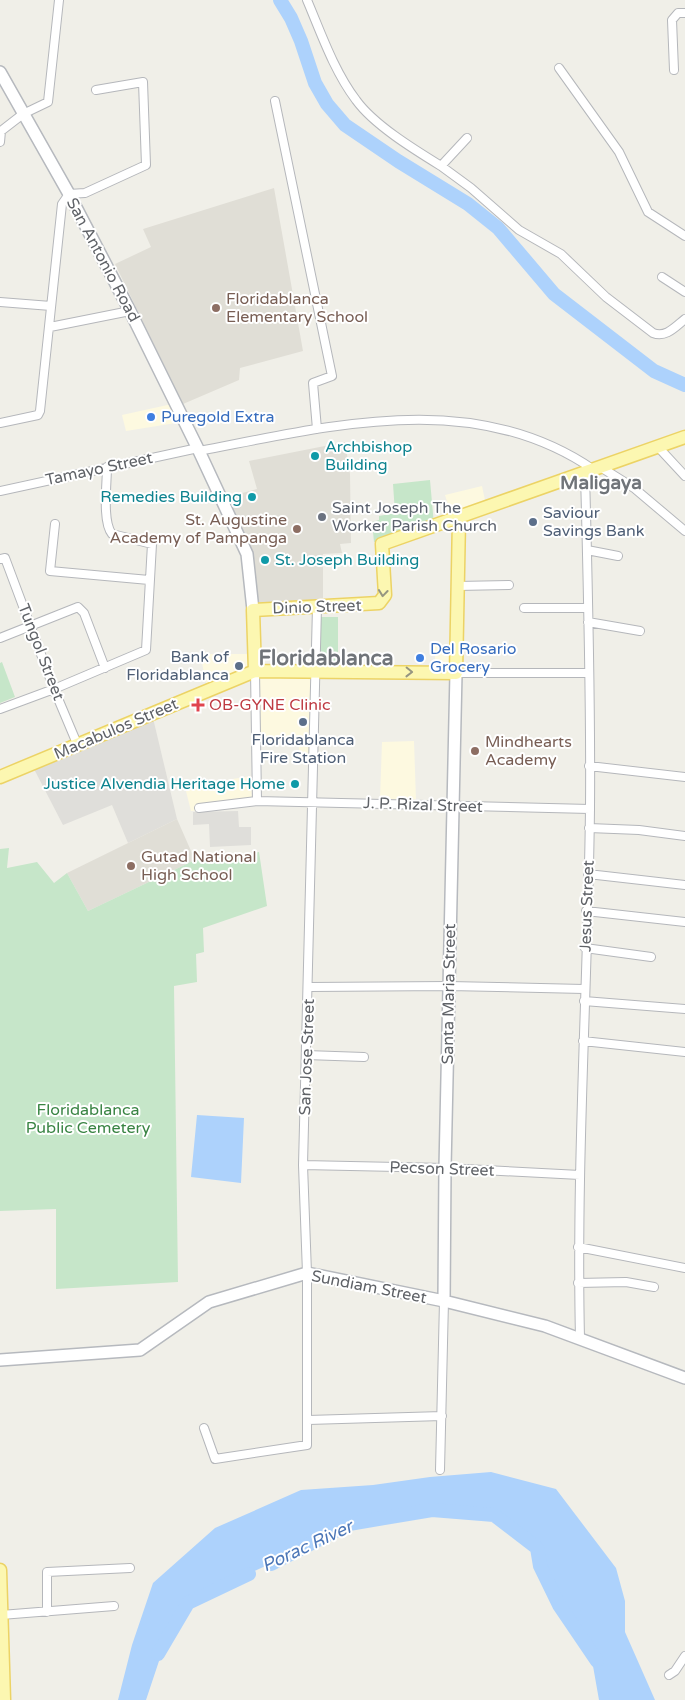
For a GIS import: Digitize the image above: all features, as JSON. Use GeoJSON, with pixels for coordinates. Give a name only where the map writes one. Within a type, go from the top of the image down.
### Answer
{"type":"FeatureCollection","features":[{"type":"Feature","properties":{"kind":"main road"},"geometry":{"type":"LineString","coordinates":[[459,519],[685,437]]}},
{"type":"Feature","properties":{"kind":"main road","name":"Dinio Street"},"geometry":{"type":"LineString","coordinates":[[253,610],[376,605],[383,601],[385,595],[382,544],[459,519]]}},
{"type":"Feature","properties":{"kind":"main road","name":"Santa Maria Street"},"geometry":{"type":"LineString","coordinates":[[456,673],[459,519]]}},
{"type":"Feature","properties":{"kind":"main road"},"geometry":{"type":"LineString","coordinates":[[253,610],[255,671]]}},
{"type":"Feature","properties":{"kind":"main road","name":"Macabulos Street"},"geometry":{"type":"LineString","coordinates":[[0,777],[255,671],[317,670],[456,673]]}},
{"type":"Feature","properties":{"kind":"main road"},"geometry":{"type":"LineString","coordinates":[[0,1570],[4,1700]]}},
{"type":"Feature","properties":{"kind":"street"},"geometry":{"type":"LineString","coordinates":[[0,142],[1,130],[23,114],[48,102],[58,0]]}},
{"type":"Feature","properties":{"kind":"street"},"geometry":{"type":"LineString","coordinates":[[307,0],[325,42],[356,101],[394,136],[471,188],[519,230],[561,254],[606,298],[653,333],[658,335],[668,333],[685,319]]}},
{"type":"Feature","properties":{"kind":"street"},"geometry":{"type":"LineString","coordinates":[[674,70],[672,20],[678,13],[685,14]]}},
{"type":"Feature","properties":{"kind":"street"},"geometry":{"type":"LineString","coordinates":[[559,68],[619,152],[648,212],[685,236]]}},
{"type":"Feature","properties":{"kind":"street","name":"San Antonio Road"},"geometry":{"type":"LineString","coordinates":[[0,72],[68,194],[130,312],[198,449],[247,554],[253,610]]}},
{"type":"Feature","properties":{"kind":"street"},"geometry":{"type":"LineString","coordinates":[[0,423],[38,415],[40,412],[62,204],[68,194],[85,193],[146,165],[143,82],[96,90]]}},
{"type":"Feature","properties":{"kind":"street"},"geometry":{"type":"LineString","coordinates":[[275,101],[332,376],[312,383],[317,429]]}},
{"type":"Feature","properties":{"kind":"street"},"geometry":{"type":"LineString","coordinates":[[441,166],[467,138]]}},
{"type":"Feature","properties":{"kind":"street"},"geometry":{"type":"LineString","coordinates":[[662,277],[685,292]]}},
{"type":"Feature","properties":{"kind":"street"},"geometry":{"type":"LineString","coordinates":[[0,302],[51,306]]}},
{"type":"Feature","properties":{"kind":"street"},"geometry":{"type":"LineString","coordinates":[[50,327],[130,312]]}},
{"type":"Feature","properties":{"kind":"street","name":"Tamayo Street"},"geometry":{"type":"LineString","coordinates":[[0,491],[198,449],[317,429],[408,418],[490,427],[524,436],[569,454],[601,468],[634,488],[685,531]]}},
{"type":"Feature","properties":{"kind":"street"},"geometry":{"type":"LineString","coordinates":[[659,448],[685,476]]}},
{"type":"Feature","properties":{"kind":"street"},"geometry":{"type":"LineString","coordinates":[[0,709],[54,689],[146,650],[152,544],[112,534],[109,530],[107,515],[107,467]]}},
{"type":"Feature","properties":{"kind":"street","name":"Jesus Street"},"geometry":{"type":"LineString","coordinates":[[580,1338],[578,1247],[590,809],[587,550],[601,468]]}},
{"type":"Feature","properties":{"kind":"street"},"geometry":{"type":"LineString","coordinates":[[55,524],[50,571],[149,580]]}},
{"type":"Feature","properties":{"kind":"street"},"geometry":{"type":"LineString","coordinates":[[587,550],[618,556]]}},
{"type":"Feature","properties":{"kind":"street","name":"Tungol Street"},"geometry":{"type":"LineString","coordinates":[[3,558],[78,746]]}},
{"type":"Feature","properties":{"kind":"street"},"geometry":{"type":"LineString","coordinates":[[457,586],[509,585]]}},
{"type":"Feature","properties":{"kind":"street"},"geometry":{"type":"LineString","coordinates":[[0,638],[32,627],[78,607],[84,614],[105,668]]}},
{"type":"Feature","properties":{"kind":"street","name":"San Jose Street"},"geometry":{"type":"LineString","coordinates":[[204,1428],[215,1460],[307,1445],[307,1274],[303,1165],[314,802],[317,607]]}},
{"type":"Feature","properties":{"kind":"street"},"geometry":{"type":"LineString","coordinates":[[524,608],[588,608]]}},
{"type":"Feature","properties":{"kind":"street"},"geometry":{"type":"LineString","coordinates":[[588,622],[640,631]]}},
{"type":"Feature","properties":{"kind":"street"},"geometry":{"type":"LineString","coordinates":[[255,671],[257,801]]}},
{"type":"Feature","properties":{"kind":"street","name":"Macabulos Street"},"geometry":{"type":"LineString","coordinates":[[456,673],[589,673]]}},
{"type":"Feature","properties":{"kind":"street","name":"Santa Maria Street"},"geometry":{"type":"LineString","coordinates":[[440,1470],[456,673]]}},
{"type":"Feature","properties":{"kind":"street"},"geometry":{"type":"LineString","coordinates":[[589,766],[685,777]]}},
{"type":"Feature","properties":{"kind":"street","name":"J. P. Rizal Street"},"geometry":{"type":"LineString","coordinates":[[199,808],[257,801],[590,809]]}},
{"type":"Feature","properties":{"kind":"street"},"geometry":{"type":"LineString","coordinates":[[589,828],[639,830],[685,836]]}},
{"type":"Feature","properties":{"kind":"street"},"geometry":{"type":"LineString","coordinates":[[588,874],[685,885]]}},
{"type":"Feature","properties":{"kind":"street"},"geometry":{"type":"LineString","coordinates":[[586,912],[685,922]]}},
{"type":"Feature","properties":{"kind":"street"},"geometry":{"type":"LineString","coordinates":[[585,948],[651,957]]}},
{"type":"Feature","properties":{"kind":"street"},"geometry":{"type":"LineString","coordinates":[[309,987],[449,986],[584,989]]}},
{"type":"Feature","properties":{"kind":"street"},"geometry":{"type":"LineString","coordinates":[[584,1001],[685,1009]]}},
{"type":"Feature","properties":{"kind":"street"},"geometry":{"type":"LineString","coordinates":[[583,1041],[685,1052]]}},
{"type":"Feature","properties":{"kind":"street"},"geometry":{"type":"LineString","coordinates":[[306,1055],[364,1057]]}},
{"type":"Feature","properties":{"kind":"street","name":"Pecson Street"},"geometry":{"type":"LineString","coordinates":[[303,1165],[445,1168],[580,1175]]}},
{"type":"Feature","properties":{"kind":"street"},"geometry":{"type":"LineString","coordinates":[[578,1247],[685,1268]]}},
{"type":"Feature","properties":{"kind":"street","name":"Sundiam Street"},"geometry":{"type":"LineString","coordinates":[[0,1360],[140,1350],[209,1302],[307,1274],[444,1301],[545,1326],[685,1378]]}},
{"type":"Feature","properties":{"kind":"street"},"geometry":{"type":"LineString","coordinates":[[578,1283],[626,1282],[654,1287]]}},
{"type":"Feature","properties":{"kind":"street"},"geometry":{"type":"LineString","coordinates":[[308,1420],[442,1416]]}},
{"type":"Feature","properties":{"kind":"street"},"geometry":{"type":"LineString","coordinates":[[47,1612],[47,1572],[130,1568]]}},
{"type":"Feature","properties":{"kind":"street"},"geometry":{"type":"LineString","coordinates":[[1,1614],[114,1606]]}},
{"type":"Feature","properties":{"kind":"street"},"geometry":{"type":"LineString","coordinates":[[669,1675],[675,1671],[685,1656]]}},
{"type":"Feature","properties":{"kind":"shaded area","name":"Floridablanca Elementary School"},"geometry":{"type":"Polygon","coordinates":[[[274,188],[303,351],[240,368],[239,380],[183,404],[115,264],[151,247],[143,229],[274,188]]]}},
{"type":"Feature","properties":{"kind":"shaded area","name":"Puregold Extra"},"geometry":{"type":"Polygon","coordinates":[[[172,404],[182,422],[126,431],[122,415],[172,404]]]}},
{"type":"Feature","properties":{"kind":"shaded area","name":"St. Augustine Academy of Pampanga"},"geometry":{"type":"Polygon","coordinates":[[[345,442],[350,474],[351,543],[340,544],[342,553],[323,554],[323,601],[259,604],[250,548],[228,497],[257,489],[249,461],[345,442]]]}},
{"type":"Feature","properties":{"kind":"shaded area"},"geometry":{"type":"Polygon","coordinates":[[[482,486],[486,505],[452,517],[445,495],[482,486]]]}},
{"type":"Feature","properties":{"kind":"shaded area"},"geometry":{"type":"Polygon","coordinates":[[[435,646],[450,646],[451,668],[435,669],[435,646]]]}},
{"type":"Feature","properties":{"kind":"shaded area"},"geometry":{"type":"Polygon","coordinates":[[[200,654],[249,654],[250,664],[248,668],[207,686],[200,654]]]}},
{"type":"Feature","properties":{"kind":"shaded area"},"geometry":{"type":"Polygon","coordinates":[[[260,678],[311,678],[310,754],[299,753],[299,740],[258,744],[260,678]]]}},
{"type":"Feature","properties":{"kind":"shaded area"},"geometry":{"type":"Polygon","coordinates":[[[153,718],[177,819],[128,843],[112,805],[63,825],[34,769],[153,718]]]}},
{"type":"Feature","properties":{"kind":"shaded area"},"geometry":{"type":"Polygon","coordinates":[[[414,741],[416,800],[380,799],[382,742],[414,741]]]}},
{"type":"Feature","properties":{"kind":"shaded area"},"geometry":{"type":"Polygon","coordinates":[[[251,776],[252,806],[191,811],[185,787],[251,776]]]}},
{"type":"Feature","properties":{"kind":"shaded area"},"geometry":{"type":"Polygon","coordinates":[[[238,811],[239,827],[251,827],[251,845],[210,847],[209,824],[193,825],[193,812],[238,811]]]}},
{"type":"Feature","properties":{"kind":"shaded area","name":"Gutad National High School"},"geometry":{"type":"Polygon","coordinates":[[[177,819],[195,860],[88,911],[67,873],[177,819]]]}},
{"type":"Feature","properties":{"kind":"green space"},"geometry":{"type":"Polygon","coordinates":[[[430,480],[434,525],[374,542],[372,522],[379,520],[379,516],[395,513],[393,484],[430,480]]]}},
{"type":"Feature","properties":{"kind":"green space"},"geometry":{"type":"Polygon","coordinates":[[[316,617],[338,617],[338,663],[316,664],[316,617]]]}},
{"type":"Feature","properties":{"kind":"green space"},"geometry":{"type":"Polygon","coordinates":[[[2,662],[15,697],[0,703],[0,663],[2,662]]]}},
{"type":"Feature","properties":{"kind":"green space","name":"Floridablanca Public Cemetery"},"geometry":{"type":"Polygon","coordinates":[[[9,848],[7,868],[37,862],[54,883],[67,873],[88,911],[195,860],[259,852],[267,906],[203,928],[204,952],[196,954],[197,982],[174,986],[178,1282],[56,1289],[56,1209],[0,1211],[0,849],[9,848]]]}},
{"type":"Feature","properties":{"kind":"water"},"geometry":{"type":"Polygon","coordinates":[[[197,1115],[244,1118],[241,1183],[191,1177],[197,1115]]]}},
{"type":"Feature","properties":{"kind":"water"},"geometry":{"type":"Polygon","coordinates":[[[491,1472],[556,1489],[616,1568],[625,1601],[625,1632],[655,1700],[599,1700],[590,1649],[559,1605],[537,1548],[511,1522],[475,1507],[396,1512],[331,1529],[285,1557],[198,1597],[175,1621],[146,1700],[118,1700],[132,1645],[153,1583],[215,1528],[301,1490],[373,1485],[430,1477],[491,1472]]]}},
{"type":"Feature","properties":{"kind":"waterway"},"geometry":{"type":"LineString","coordinates":[[280,0],[291,18],[301,41],[315,83],[327,104],[345,125],[398,161],[468,204],[498,228],[554,294],[654,371],[685,385]]}},
{"type":"Feature","properties":{"kind":"waterway","name":"Porac River"},"geometry":{"type":"LineString","coordinates":[[271,1564],[349,1524],[432,1510],[494,1515],[537,1548],[540,1566],[559,1605],[597,1661]]}},
{"type":"Feature","properties":{"kind":"waterway","name":"Porac River"},"geometry":{"type":"LineString","coordinates":[[158,1654],[188,1603],[249,1574]]}},
{"type":"Feature","properties":{"kind":"place","name":"Floridablanca Elementary School"},"geometry":{"type":"Point","coordinates":[216,308]}},
{"type":"Feature","properties":{"kind":"place","name":"Puregold Extra"},"geometry":{"type":"Point","coordinates":[151,417]}},
{"type":"Feature","properties":{"kind":"place","name":"Archbishop Building"},"geometry":{"type":"Point","coordinates":[315,456]}},
{"type":"Feature","properties":{"kind":"place","name":"Remedies Building"},"geometry":{"type":"Point","coordinates":[252,497]}},
{"type":"Feature","properties":{"kind":"place","name":"Saint Joseph The Worker Parish Church"},"geometry":{"type":"Point","coordinates":[322,517]}},
{"type":"Feature","properties":{"kind":"place","name":"Saviour Savings Bank"},"geometry":{"type":"Point","coordinates":[533,522]}},
{"type":"Feature","properties":{"kind":"place","name":"St. Augustine Academy of Pampanga"},"geometry":{"type":"Point","coordinates":[297,529]}},
{"type":"Feature","properties":{"kind":"place","name":"St. Joseph Building"},"geometry":{"type":"Point","coordinates":[265,560]}},
{"type":"Feature","properties":{"kind":"place","name":"Del Rosario Grocery"},"geometry":{"type":"Point","coordinates":[420,658]}},
{"type":"Feature","properties":{"kind":"place","name":"Bank of Floridablanca"},"geometry":{"type":"Point","coordinates":[239,666]}},
{"type":"Feature","properties":{"kind":"place","name":"OB-GYNE Clinic"},"geometry":{"type":"Point","coordinates":[198,705]}},
{"type":"Feature","properties":{"kind":"place","name":"Floridablanca Fire Station"},"geometry":{"type":"Point","coordinates":[303,722]}},
{"type":"Feature","properties":{"kind":"place","name":"Mindhearts Academy"},"geometry":{"type":"Point","coordinates":[475,751]}},
{"type":"Feature","properties":{"kind":"place","name":"Justice Alvendia Heritage Home"},"geometry":{"type":"Point","coordinates":[295,784]}},
{"type":"Feature","properties":{"kind":"place","name":"Gutad National High School"},"geometry":{"type":"Point","coordinates":[131,866]}},
{"type":"Feature","properties":{"kind":"district","name":"Maligaya"},"geometry":{"type":"Point","coordinates":[601,483]}},
{"type":"Feature","properties":{"kind":"district","name":"Floridablanca"},"geometry":{"type":"Point","coordinates":[326,658]}}]}
